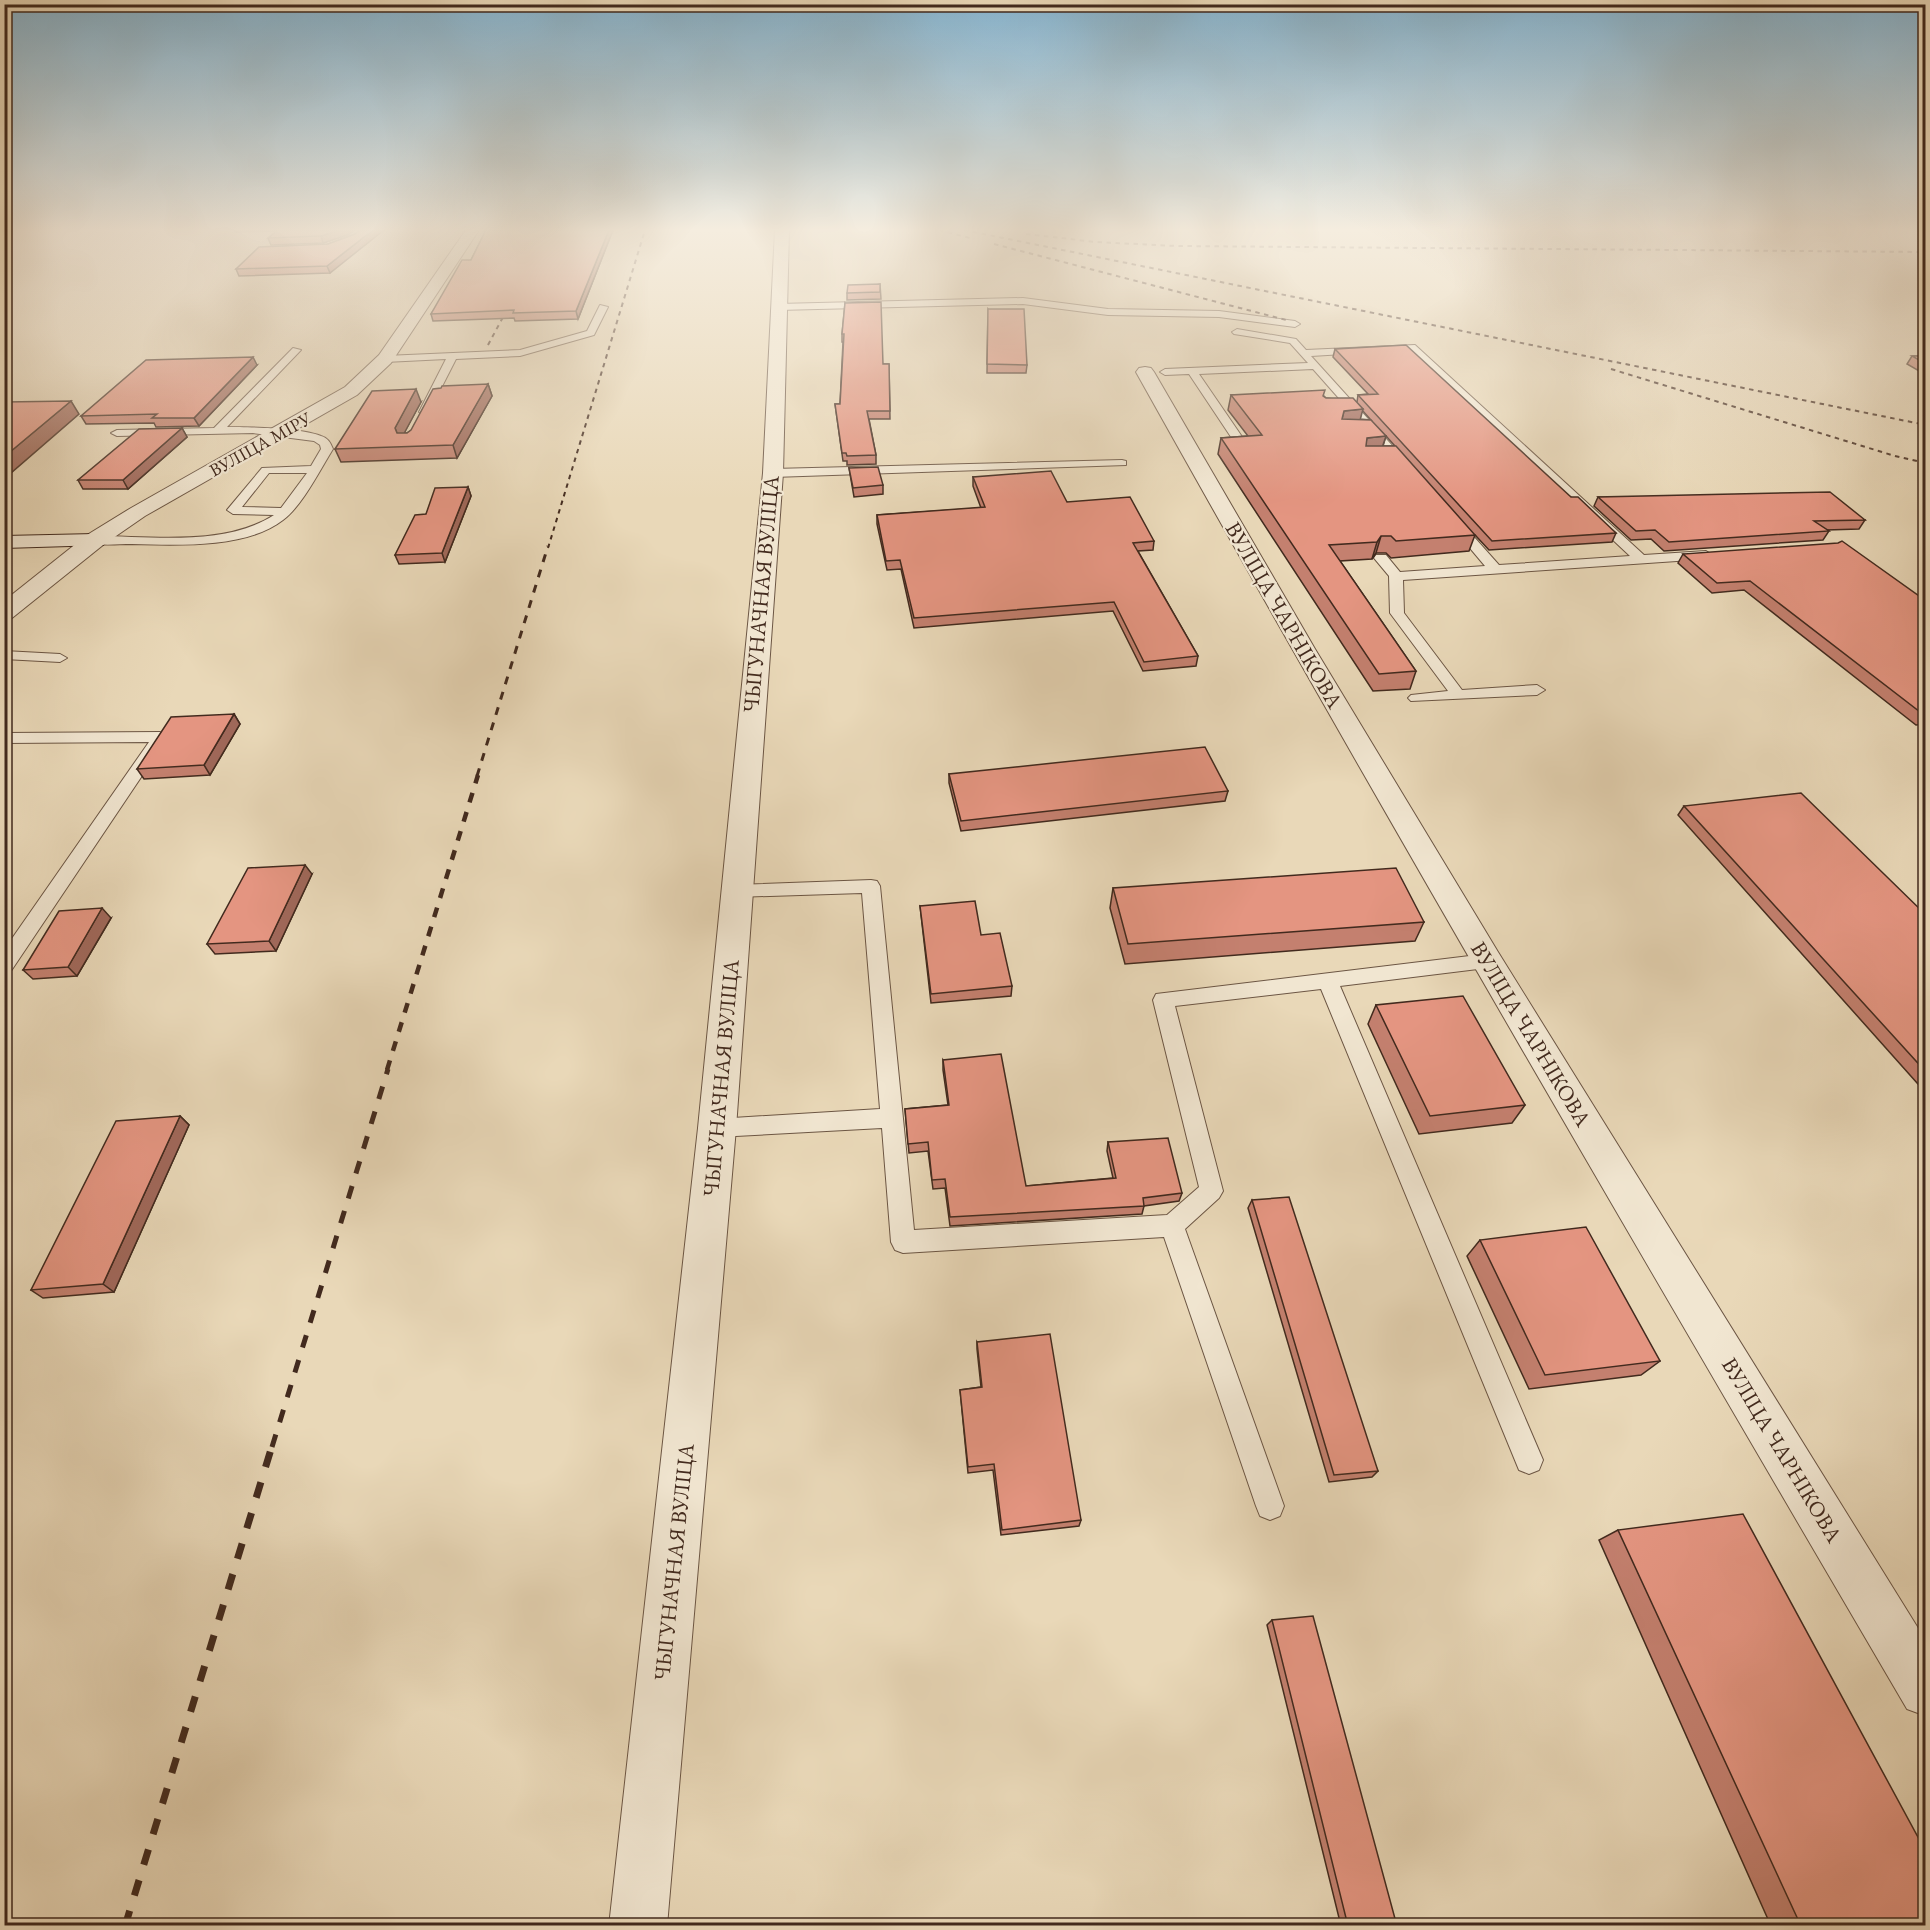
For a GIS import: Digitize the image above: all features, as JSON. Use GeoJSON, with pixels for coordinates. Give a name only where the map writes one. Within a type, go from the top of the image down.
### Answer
{"type":"FeatureCollection","features":[{"type":"Feature","properties":{"kind":"street","name":"ВУЛІЦА МІРУ"},"geometry":{"type":"LineString","coordinates":[[4,613],[95,540],[138,512],[351,391],[385,358],[411,320]]}},
{"type":"Feature","properties":{"kind":"street","name":"ЧЫГУНАЧНАЯ ВУЛІЦА"},"geometry":{"type":"LineString","coordinates":[[638,1926],[717,1128],[773,473],[778,320]]}},
{"type":"Feature","properties":{"kind":"street","name":"ВУЛІЦА ЧАРНІКОВА"},"geometry":{"type":"LineString","coordinates":[[1155,372],[1303,649],[1486,961],[1926,1690]]}},
{"type":"Feature","properties":{"kind":"street"},"geometry":{"type":"LineString","coordinates":[[4,542],[95,540]]}},
{"type":"Feature","properties":{"kind":"lane"},"geometry":{"type":"LineString","coordinates":[[385,358],[520,353],[591,333],[597,320]]}},
{"type":"Feature","properties":{"kind":"lane"},"geometry":{"type":"LineString","coordinates":[[1265,320],[1295,324]]}},
{"type":"Feature","properties":{"kind":"lane"},"geometry":{"type":"LineString","coordinates":[[1237,332],[1293,340],[1411,474]]}},
{"type":"Feature","properties":{"kind":"lane"},"geometry":{"type":"LineString","coordinates":[[1304,353],[1412,347],[1642,560]]}},
{"type":"Feature","properties":{"kind":"lane"},"geometry":{"type":"LineString","coordinates":[[218,430],[296,350]]}},
{"type":"Feature","properties":{"kind":"lane"},"geometry":{"type":"LineString","coordinates":[[418,423],[453,355]]}},
{"type":"Feature","properties":{"kind":"lane"},"geometry":{"type":"LineString","coordinates":[[1155,372],[1316,366]]}},
{"type":"Feature","properties":{"kind":"lane"},"geometry":{"type":"LineString","coordinates":[[1192,371],[1241,444]]}},
{"type":"Feature","properties":{"kind":"lane"},"geometry":{"type":"LineString","coordinates":[[1335,409],[1353,408]]}},
{"type":"Feature","properties":{"kind":"lane"},"geometry":{"type":"LineString","coordinates":[[1353,431],[1372,429]]}},
{"type":"Feature","properties":{"kind":"lane"},"geometry":{"type":"LineString","coordinates":[[95,540],[228,538],[267,527],[284,512],[327,449],[325,443],[303,435],[253,430],[117,433]]}},
{"type":"Feature","properties":{"kind":"lane"},"geometry":{"type":"LineString","coordinates":[[1377,457],[1396,456]]}},
{"type":"Feature","properties":{"kind":"lane"},"geometry":{"type":"LineString","coordinates":[[773,473],[1122,463]]}},
{"type":"Feature","properties":{"kind":"lane"},"geometry":{"type":"LineString","coordinates":[[284,512],[233,510],[266,470],[314,469]]}},
{"type":"Feature","properties":{"kind":"lane"},"geometry":{"type":"LineString","coordinates":[[1442,508],[1496,570]]}},
{"type":"Feature","properties":{"kind":"lane"},"geometry":{"type":"LineString","coordinates":[[1396,576],[1719,554]]}},
{"type":"Feature","properties":{"kind":"lane"},"geometry":{"type":"LineString","coordinates":[[1381,558],[1396,576],[1397,613],[1458,695]]}},
{"type":"Feature","properties":{"kind":"lane"},"geometry":{"type":"LineString","coordinates":[[4,655],[60,658]]}},
{"type":"Feature","properties":{"kind":"lane"},"geometry":{"type":"LineString","coordinates":[[1416,698],[1537,690]]}},
{"type":"Feature","properties":{"kind":"lane"},"geometry":{"type":"LineString","coordinates":[[4,738],[160,737],[4,966]]}},
{"type":"Feature","properties":{"kind":"lane"},"geometry":{"type":"LineString","coordinates":[[736,891],[871,886],[903,1242],[1172,1226],[1211,1191],[1163,1000],[1486,961]]}},
{"type":"Feature","properties":{"kind":"lane"},"geometry":{"type":"LineString","coordinates":[[1327,980],[1528,1460]]}},
{"type":"Feature","properties":{"kind":"lane"},"geometry":{"type":"LineString","coordinates":[[717,1128],[892,1118]]}},
{"type":"Feature","properties":{"kind":"lane"},"geometry":{"type":"LineString","coordinates":[[1172,1226],[1270,1506]]}},
{"type":"Feature","properties":{"kind":"building"},"geometry":{"type":"Polygon","coordinates":[[[843,320],[882,320],[883,364],[889,364],[890,411],[867,411],[876,455],[847,456],[846,453],[842,453],[835,404],[840,404],[844,334],[842,334],[843,320]]]}},
{"type":"Feature","properties":{"kind":"building"},"geometry":{"type":"Polygon","coordinates":[[[988,320],[1025,320],[1027,365],[987,364],[988,320]]]}},
{"type":"Feature","properties":{"kind":"building"},"geometry":{"type":"Polygon","coordinates":[[[1406,345],[1571,497],[1578,497],[1616,533],[1492,541],[1358,395],[1378,394],[1335,349],[1406,345]]]}},
{"type":"Feature","properties":{"kind":"building"},"geometry":{"type":"Polygon","coordinates":[[[1912,356],[1926,356],[1926,364],[1912,356]]]}},
{"type":"Feature","properties":{"kind":"building"},"geometry":{"type":"Polygon","coordinates":[[[253,357],[194,418],[152,418],[157,414],[81,416],[146,360],[253,357]]]}},
{"type":"Feature","properties":{"kind":"building"},"geometry":{"type":"Polygon","coordinates":[[[488,384],[453,445],[335,449],[372,391],[416,389],[395,428],[397,433],[407,433],[411,430],[433,389],[442,386],[488,384]]]}},
{"type":"Feature","properties":{"kind":"building"},"geometry":{"type":"Polygon","coordinates":[[[1325,390],[1323,396],[1326,398],[1353,398],[1363,409],[1344,411],[1342,419],[1371,420],[1386,436],[1367,438],[1366,446],[1396,446],[1475,535],[1396,541],[1391,536],[1381,536],[1377,542],[1329,545],[1416,671],[1379,674],[1221,438],[1262,435],[1231,395],[1325,390]]]}},
{"type":"Feature","properties":{"kind":"building"},"geometry":{"type":"Polygon","coordinates":[[[71,401],[4,457],[4,402],[71,401]]]}},
{"type":"Feature","properties":{"kind":"building"},"geometry":{"type":"Polygon","coordinates":[[[182,428],[123,480],[78,480],[139,429],[182,428]]]}},
{"type":"Feature","properties":{"kind":"building"},"geometry":{"type":"Polygon","coordinates":[[[878,467],[883,485],[853,488],[849,468],[878,467]]]}},
{"type":"Feature","properties":{"kind":"building"},"geometry":{"type":"Polygon","coordinates":[[[1051,471],[1067,502],[1130,497],[1154,541],[1133,543],[1198,656],[1144,662],[1114,602],[914,618],[900,560],[886,561],[877,515],[985,507],[973,477],[1051,471]]]}},
{"type":"Feature","properties":{"kind":"building"},"geometry":{"type":"Polygon","coordinates":[[[468,487],[442,553],[395,555],[415,515],[426,514],[435,488],[468,487]]]}},
{"type":"Feature","properties":{"kind":"building"},"geometry":{"type":"Polygon","coordinates":[[[1830,492],[1865,520],[1814,521],[1829,531],[1669,542],[1655,530],[1636,531],[1598,497],[1830,492]]]}},
{"type":"Feature","properties":{"kind":"building"},"geometry":{"type":"Polygon","coordinates":[[[1842,541],[1926,601],[1926,715],[1750,581],[1717,583],[1683,554],[1842,541]]]}},
{"type":"Feature","properties":{"kind":"building"},"geometry":{"type":"Polygon","coordinates":[[[234,714],[204,765],[137,769],[171,717],[234,714]]]}},
{"type":"Feature","properties":{"kind":"building"},"geometry":{"type":"Polygon","coordinates":[[[1205,747],[1228,791],[961,821],[949,774],[1205,747]]]}},
{"type":"Feature","properties":{"kind":"building"},"geometry":{"type":"Polygon","coordinates":[[[1801,793],[1926,915],[1926,1072],[1684,806],[1801,793]]]}},
{"type":"Feature","properties":{"kind":"building"},"geometry":{"type":"Polygon","coordinates":[[[305,865],[269,941],[207,944],[248,868],[305,865]]]}},
{"type":"Feature","properties":{"kind":"building"},"geometry":{"type":"Polygon","coordinates":[[[1396,868],[1424,922],[1128,944],[1113,888],[1396,868]]]}},
{"type":"Feature","properties":{"kind":"building"},"geometry":{"type":"Polygon","coordinates":[[[975,901],[981,935],[1000,933],[1012,986],[931,994],[920,906],[975,901]]]}},
{"type":"Feature","properties":{"kind":"building"},"geometry":{"type":"Polygon","coordinates":[[[102,908],[68,967],[23,970],[59,911],[102,908]]]}},
{"type":"Feature","properties":{"kind":"building"},"geometry":{"type":"Polygon","coordinates":[[[1463,996],[1525,1105],[1430,1116],[1376,1005],[1463,996]]]}},
{"type":"Feature","properties":{"kind":"building"},"geometry":{"type":"Polygon","coordinates":[[[1001,1054],[1026,1186],[1116,1178],[1108,1142],[1168,1138],[1182,1193],[1143,1198],[1144,1206],[950,1217],[945,1179],[932,1180],[928,1142],[908,1144],[905,1109],[949,1105],[943,1060],[1001,1054]]]}},
{"type":"Feature","properties":{"kind":"building"},"geometry":{"type":"Polygon","coordinates":[[[180,1116],[103,1284],[31,1290],[116,1121],[180,1116]]]}},
{"type":"Feature","properties":{"kind":"building"},"geometry":{"type":"Polygon","coordinates":[[[1289,1197],[1378,1471],[1334,1475],[1252,1200],[1289,1197]]]}},
{"type":"Feature","properties":{"kind":"building"},"geometry":{"type":"Polygon","coordinates":[[[1586,1227],[1660,1361],[1545,1375],[1480,1240],[1586,1227]]]}},
{"type":"Feature","properties":{"kind":"building"},"geometry":{"type":"Polygon","coordinates":[[[1050,1334],[1081,1520],[1002,1530],[994,1464],[968,1467],[960,1390],[982,1387],[977,1342],[1050,1334]]]}},
{"type":"Feature","properties":{"kind":"building"},"geometry":{"type":"Polygon","coordinates":[[[1743,1514],[1926,1852],[1926,1926],[1801,1926],[1618,1530],[1743,1514]]]}},
{"type":"Feature","properties":{"kind":"building"},"geometry":{"type":"Polygon","coordinates":[[[1313,1616],[1397,1926],[1348,1926],[1272,1620],[1313,1616]]]}},
{"type":"Feature","properties":{"kind":"railway"},"geometry":{"type":"LineString","coordinates":[[488,345],[501,320]]}},
{"type":"Feature","properties":{"kind":"railway"},"geometry":{"type":"LineString","coordinates":[[548,548],[618,320]]}},
{"type":"Feature","properties":{"kind":"railway"},"geometry":{"type":"LineString","coordinates":[[1408,320],[1926,425]]}},
{"type":"Feature","properties":{"kind":"railway"},"geometry":{"type":"LineString","coordinates":[[1611,369],[1895,456],[1926,463]]}},
{"type":"Feature","properties":{"kind":"railway"},"geometry":{"type":"LineString","coordinates":[[477,776],[548,546]]}},
{"type":"Feature","properties":{"kind":"railway"},"geometry":{"type":"LineString","coordinates":[[387,1070],[478,775]]}},
{"type":"Feature","properties":{"kind":"railway"},"geometry":{"type":"LineString","coordinates":[[272,1447],[388,1069]]}},
{"type":"Feature","properties":{"kind":"railway"},"geometry":{"type":"LineString","coordinates":[[125,1926],[272,1446]]}}]}
